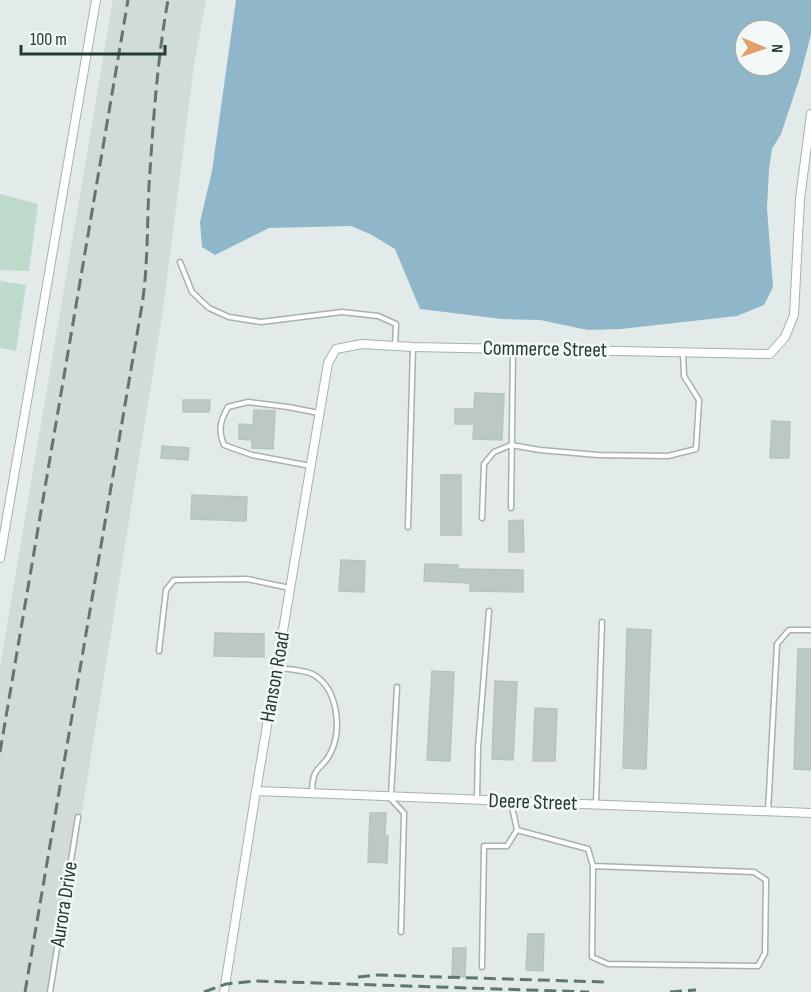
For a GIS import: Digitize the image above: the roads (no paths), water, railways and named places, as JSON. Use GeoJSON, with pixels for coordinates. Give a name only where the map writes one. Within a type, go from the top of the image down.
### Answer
{"type":"FeatureCollection","features":[{"type":"Feature","properties":{"kind":"street"},"geometry":{"type":"LineString","coordinates":[[0,558],[96,0]]}},
{"type":"Feature","properties":{"kind":"street","name":"Commerce Street"},"geometry":{"type":"LineString","coordinates":[[328,363],[336,349],[362,344],[770,354],[785,337],[794,315],[800,199],[811,114]]}},
{"type":"Feature","properties":{"kind":"street","name":"Hanson Road"},"geometry":{"type":"LineString","coordinates":[[225,992],[256,791],[328,363]]}},
{"type":"Feature","properties":{"kind":"street","name":"Deere Street"},"geometry":{"type":"LineString","coordinates":[[256,791],[811,813]]}},
{"type":"Feature","properties":{"kind":"lane"},"geometry":{"type":"LineString","coordinates":[[180,262],[192,292],[209,308],[229,317],[261,322],[342,312],[378,316],[396,324],[395,346]]}},
{"type":"Feature","properties":{"kind":"lane"},"geometry":{"type":"LineString","coordinates":[[408,527],[413,347]]}},
{"type":"Feature","properties":{"kind":"lane"},"geometry":{"type":"LineString","coordinates":[[511,508],[513,349]]}},
{"type":"Feature","properties":{"kind":"lane"},"geometry":{"type":"LineString","coordinates":[[482,518],[484,464],[494,452],[512,444],[540,450],[598,455],[668,456],[696,448],[699,400],[684,376],[682,352]]}},
{"type":"Feature","properties":{"kind":"lane"},"geometry":{"type":"LineString","coordinates":[[311,466],[252,455],[224,445],[220,434],[220,420],[228,407],[248,402],[288,406],[320,413]]}},
{"type":"Feature","properties":{"kind":"lane"},"geometry":{"type":"LineString","coordinates":[[159,651],[166,590],[174,580],[247,579],[290,588]]}},
{"type":"Feature","properties":{"kind":"lane"},"geometry":{"type":"LineString","coordinates":[[477,800],[478,748],[489,611]]}},
{"type":"Feature","properties":{"kind":"lane"},"geometry":{"type":"LineString","coordinates":[[596,804],[602,622]]}},
{"type":"Feature","properties":{"kind":"lane"},"geometry":{"type":"LineString","coordinates":[[768,811],[777,644],[789,630],[811,630]]}},
{"type":"Feature","properties":{"kind":"lane"},"geometry":{"type":"LineString","coordinates":[[277,668],[314,674],[329,690],[335,711],[337,732],[331,753],[313,775],[312,793]]}},
{"type":"Feature","properties":{"kind":"lane"},"geometry":{"type":"LineString","coordinates":[[397,687],[389,796],[404,813],[401,932]]}},
{"type":"Feature","properties":{"kind":"lane"},"geometry":{"type":"LineString","coordinates":[[482,967],[484,846],[507,846],[516,830],[511,801]]}},
{"type":"Feature","properties":{"kind":"lane","name":"Aurora Drive"},"geometry":{"type":"LineString","coordinates":[[50,992],[78,817]]}},
{"type":"Feature","properties":{"kind":"lane"},"geometry":{"type":"LineString","coordinates":[[516,830],[588,849],[593,866],[592,957],[608,964],[758,966],[765,953],[766,880],[754,872],[593,866]]}},
{"type":"Feature","properties":{"kind":"water"},"geometry":{"type":"Polygon","coordinates":[[[236,0],[811,0],[811,34],[800,77],[781,134],[772,149],[769,169],[767,208],[773,287],[764,305],[737,316],[621,329],[588,330],[540,320],[502,319],[420,309],[395,249],[351,226],[269,228],[215,255],[202,247],[200,222],[212,171],[236,0]]]}},
{"type":"Feature","properties":{"kind":"railway"},"geometry":{"type":"LineString","coordinates":[[0,752],[128,0]]}},
{"type":"Feature","properties":{"kind":"railway"},"geometry":{"type":"LineString","coordinates":[[25,992],[142,305],[154,116],[168,0]]}},
{"type":"Feature","properties":{"kind":"railway"},"geometry":{"type":"LineString","coordinates":[[358,977],[377,975],[604,982]]}},
{"type":"Feature","properties":{"kind":"railway"},"geometry":{"type":"LineString","coordinates":[[204,992],[226,984],[256,981],[589,992]]}},
{"type":"Feature","properties":{"kind":"railway"},"geometry":{"type":"LineString","coordinates":[[670,992],[696,990]]}}]}
